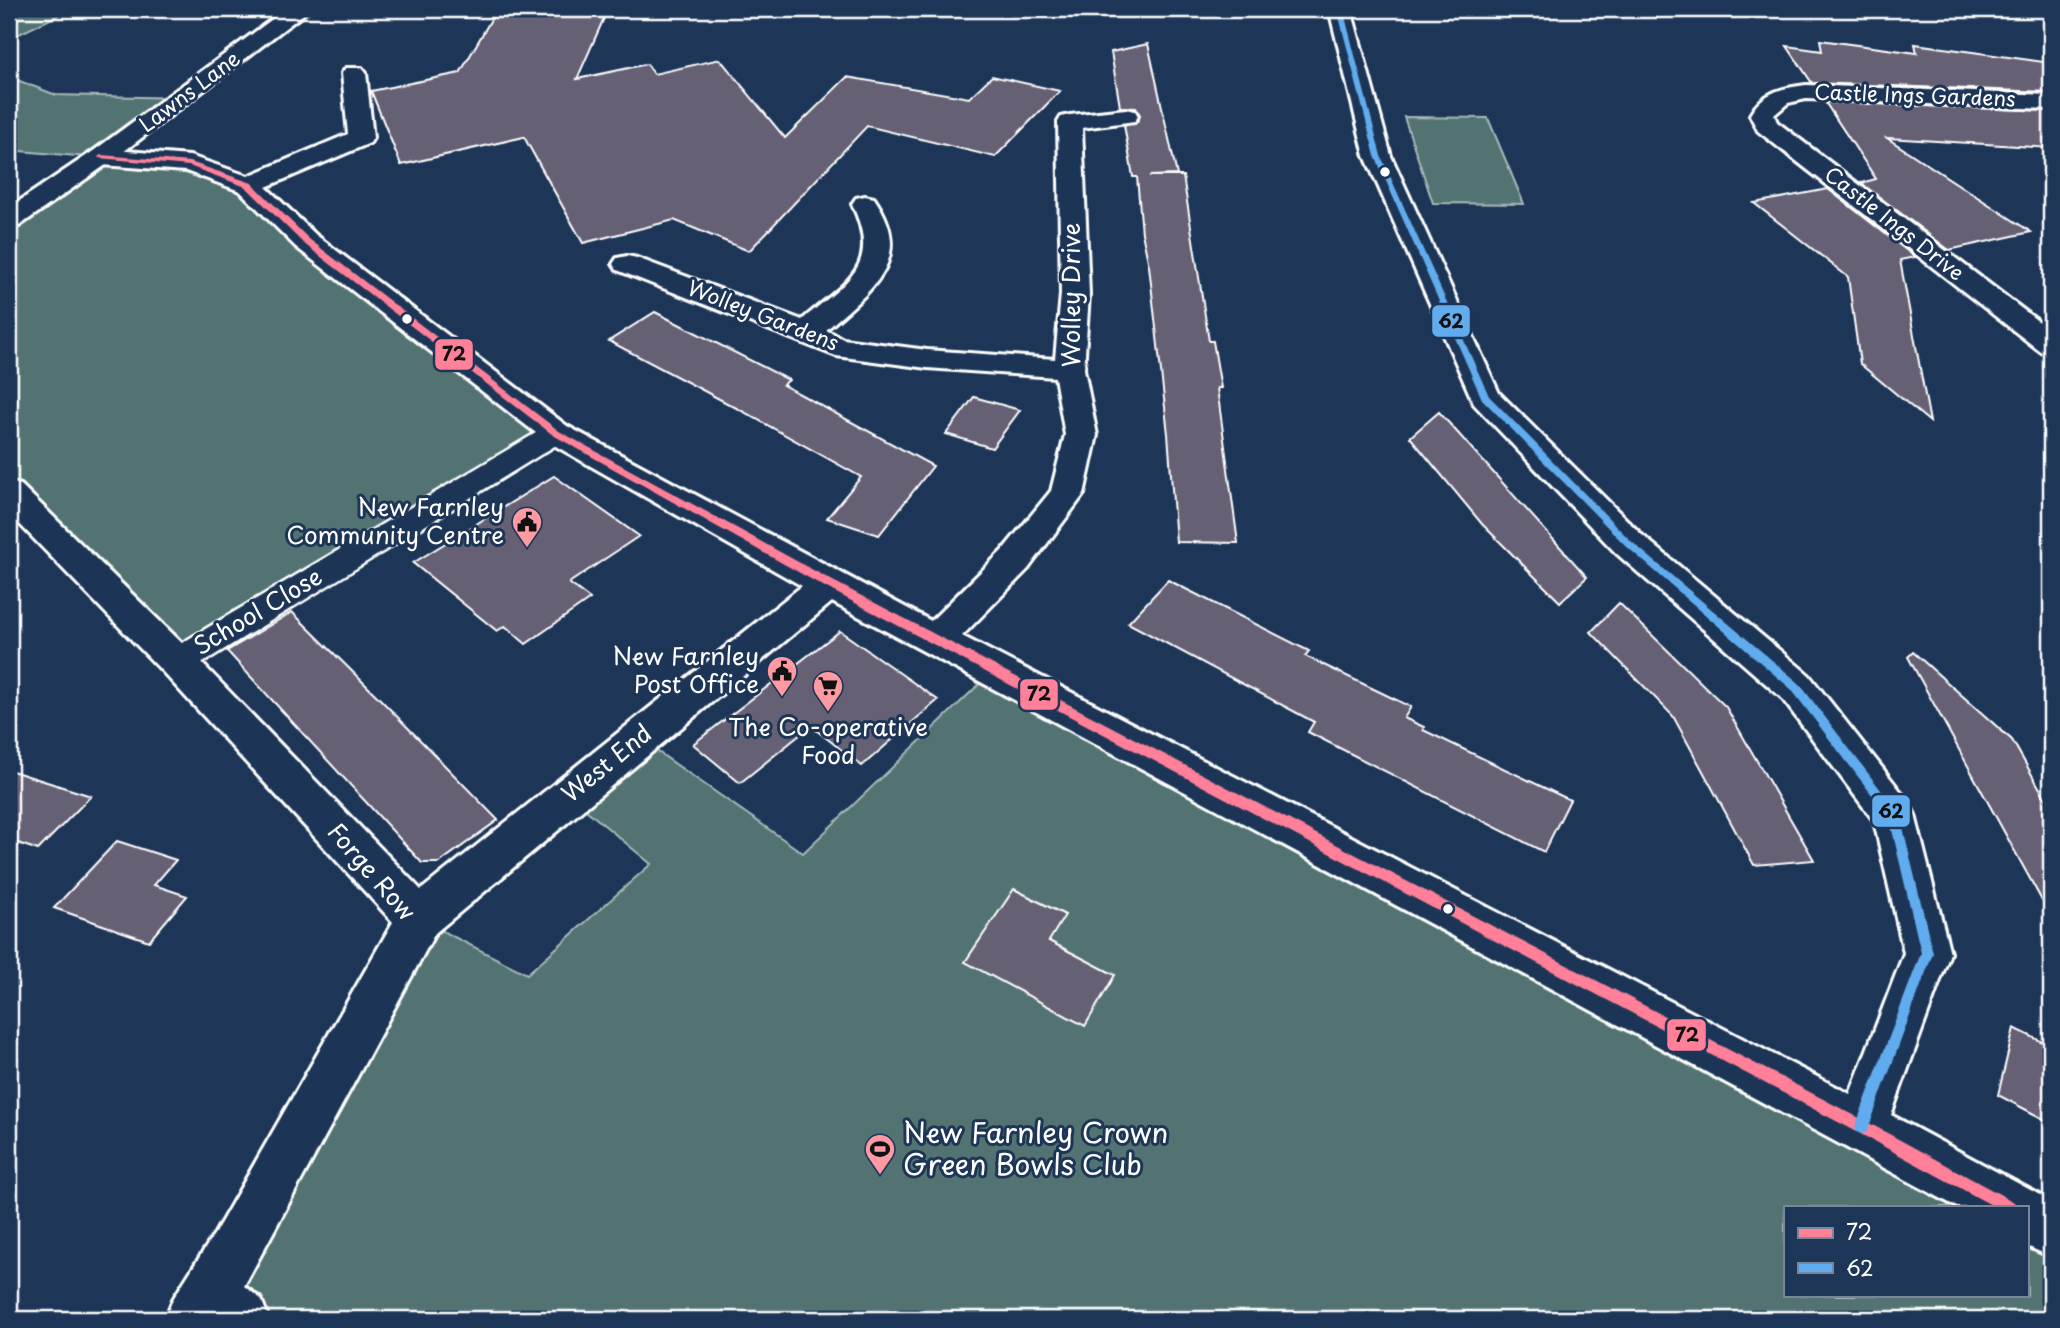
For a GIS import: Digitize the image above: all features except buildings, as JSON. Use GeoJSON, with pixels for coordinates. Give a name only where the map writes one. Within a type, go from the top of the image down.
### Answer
{"type":"FeatureCollection","features":[{"type":"Feature","properties":{"kind":"street","name":"Lawns Lane"},"geometry":{"type":"LineString","coordinates":[[9,220],[101,157],[299,9]]}},
{"type":"Feature","properties":{"kind":"street"},"geometry":{"type":"LineString","coordinates":[[1340,9],[1378,156],[1485,397],[1629,544],[1795,686],[1894,815],[1927,953],[1863,1126]]}},
{"type":"Feature","properties":{"kind":"street"},"geometry":{"type":"LineString","coordinates":[[249,185],[361,138],[354,73]]}},
{"type":"Feature","properties":{"kind":"street","name":"Castle Ings Gardens"},"geometry":{"type":"LineString","coordinates":[[1780,97],[1806,92],[2051,102]]}},
{"type":"Feature","properties":{"kind":"street","name":"Castle Ings Drive"},"geometry":{"type":"LineString","coordinates":[[1780,97],[1765,106],[1762,115],[1767,126],[2051,345]]}},
{"type":"Feature","properties":{"kind":"street","name":"Wolley Drive"},"geometry":{"type":"LineString","coordinates":[[935,640],[1015,560],[1067,494],[1081,435],[1069,369],[1075,294],[1070,122],[1126,116]]}},
{"type":"Feature","properties":{"kind":"street"},"geometry":{"type":"LineString","coordinates":[[101,157],[190,164],[249,185],[306,242],[556,433],[829,584],[1863,1126],[2007,1206]]}},
{"type":"Feature","properties":{"kind":"street"},"geometry":{"type":"LineString","coordinates":[[806,332],[849,293],[877,260],[877,229],[865,204]]}},
{"type":"Feature","properties":{"kind":"street","name":"Wolley Gardens"},"geometry":{"type":"LineString","coordinates":[[627,264],[806,332],[836,347],[928,359],[1069,369]]}},
{"type":"Feature","properties":{"kind":"street","name":"Forge Row"},"geometry":{"type":"LineString","coordinates":[[9,493],[177,662],[419,919],[214,1311]]}},
{"type":"Feature","properties":{"kind":"street","name":"West End"},"geometry":{"type":"LineString","coordinates":[[419,919],[829,584]]}},
{"type":"Feature","properties":{"kind":"street"},"geometry":{"type":"LineString","coordinates":[[2028,1218],[2051,1230]]}},
{"type":"Feature","properties":{"kind":"lane","name":"School Close"},"geometry":{"type":"LineString","coordinates":[[177,662],[556,433]]}},
{"type":"Feature","properties":{"kind":"green space"},"geometry":{"type":"Polygon","coordinates":[[[9,9],[71,9],[9,39],[9,9]]]}},
{"type":"Feature","properties":{"kind":"green space"},"geometry":{"type":"Polygon","coordinates":[[[9,77],[56,95],[182,98],[102,156],[190,164],[249,185],[556,433],[177,662],[9,493],[9,220],[100,158],[9,150],[9,77]]]}},
{"type":"Feature","properties":{"kind":"green space"},"geometry":{"type":"Polygon","coordinates":[[[1404,117],[1488,118],[1524,204],[1433,203],[1404,117]]]}},
{"type":"Feature","properties":{"kind":"green space"},"geometry":{"type":"Polygon","coordinates":[[[994,670],[2007,1206],[1784,1206],[1784,1296],[2028,1296],[2028,1218],[2051,1230],[2051,1319],[241,1319],[209,1294],[419,919],[527,974],[651,864],[568,795],[638,738],[803,853],[994,670]]]}},
{"type":"Feature","properties":{"kind":"transit line","name":"62"},"geometry":{"type":"LineString","coordinates":[[1340,9],[1378,156],[1485,397],[1629,544],[1795,686],[1894,815],[1927,953],[1862,1127]]}},
{"type":"Feature","properties":{"kind":"transit line","name":"72"},"geometry":{"type":"LineString","coordinates":[[101,157],[190,164],[249,185],[306,241],[556,433],[829,584],[2007,1206]]}},
{"type":"Feature","properties":{"kind":"place","name":"New Farnley Community Centre"},"geometry":{"type":"Point","coordinates":[527,549]}},
{"type":"Feature","properties":{"kind":"place","name":"New Farnley Post Office"},"geometry":{"type":"Point","coordinates":[782,698]}},
{"type":"Feature","properties":{"kind":"place","name":"The Co-operative Food"},"geometry":{"type":"Point","coordinates":[828,713]}},
{"type":"Feature","properties":{"kind":"place","name":"New Farnley Crown Green Bowls Club"},"geometry":{"type":"Point","coordinates":[880,1176]}}]}
